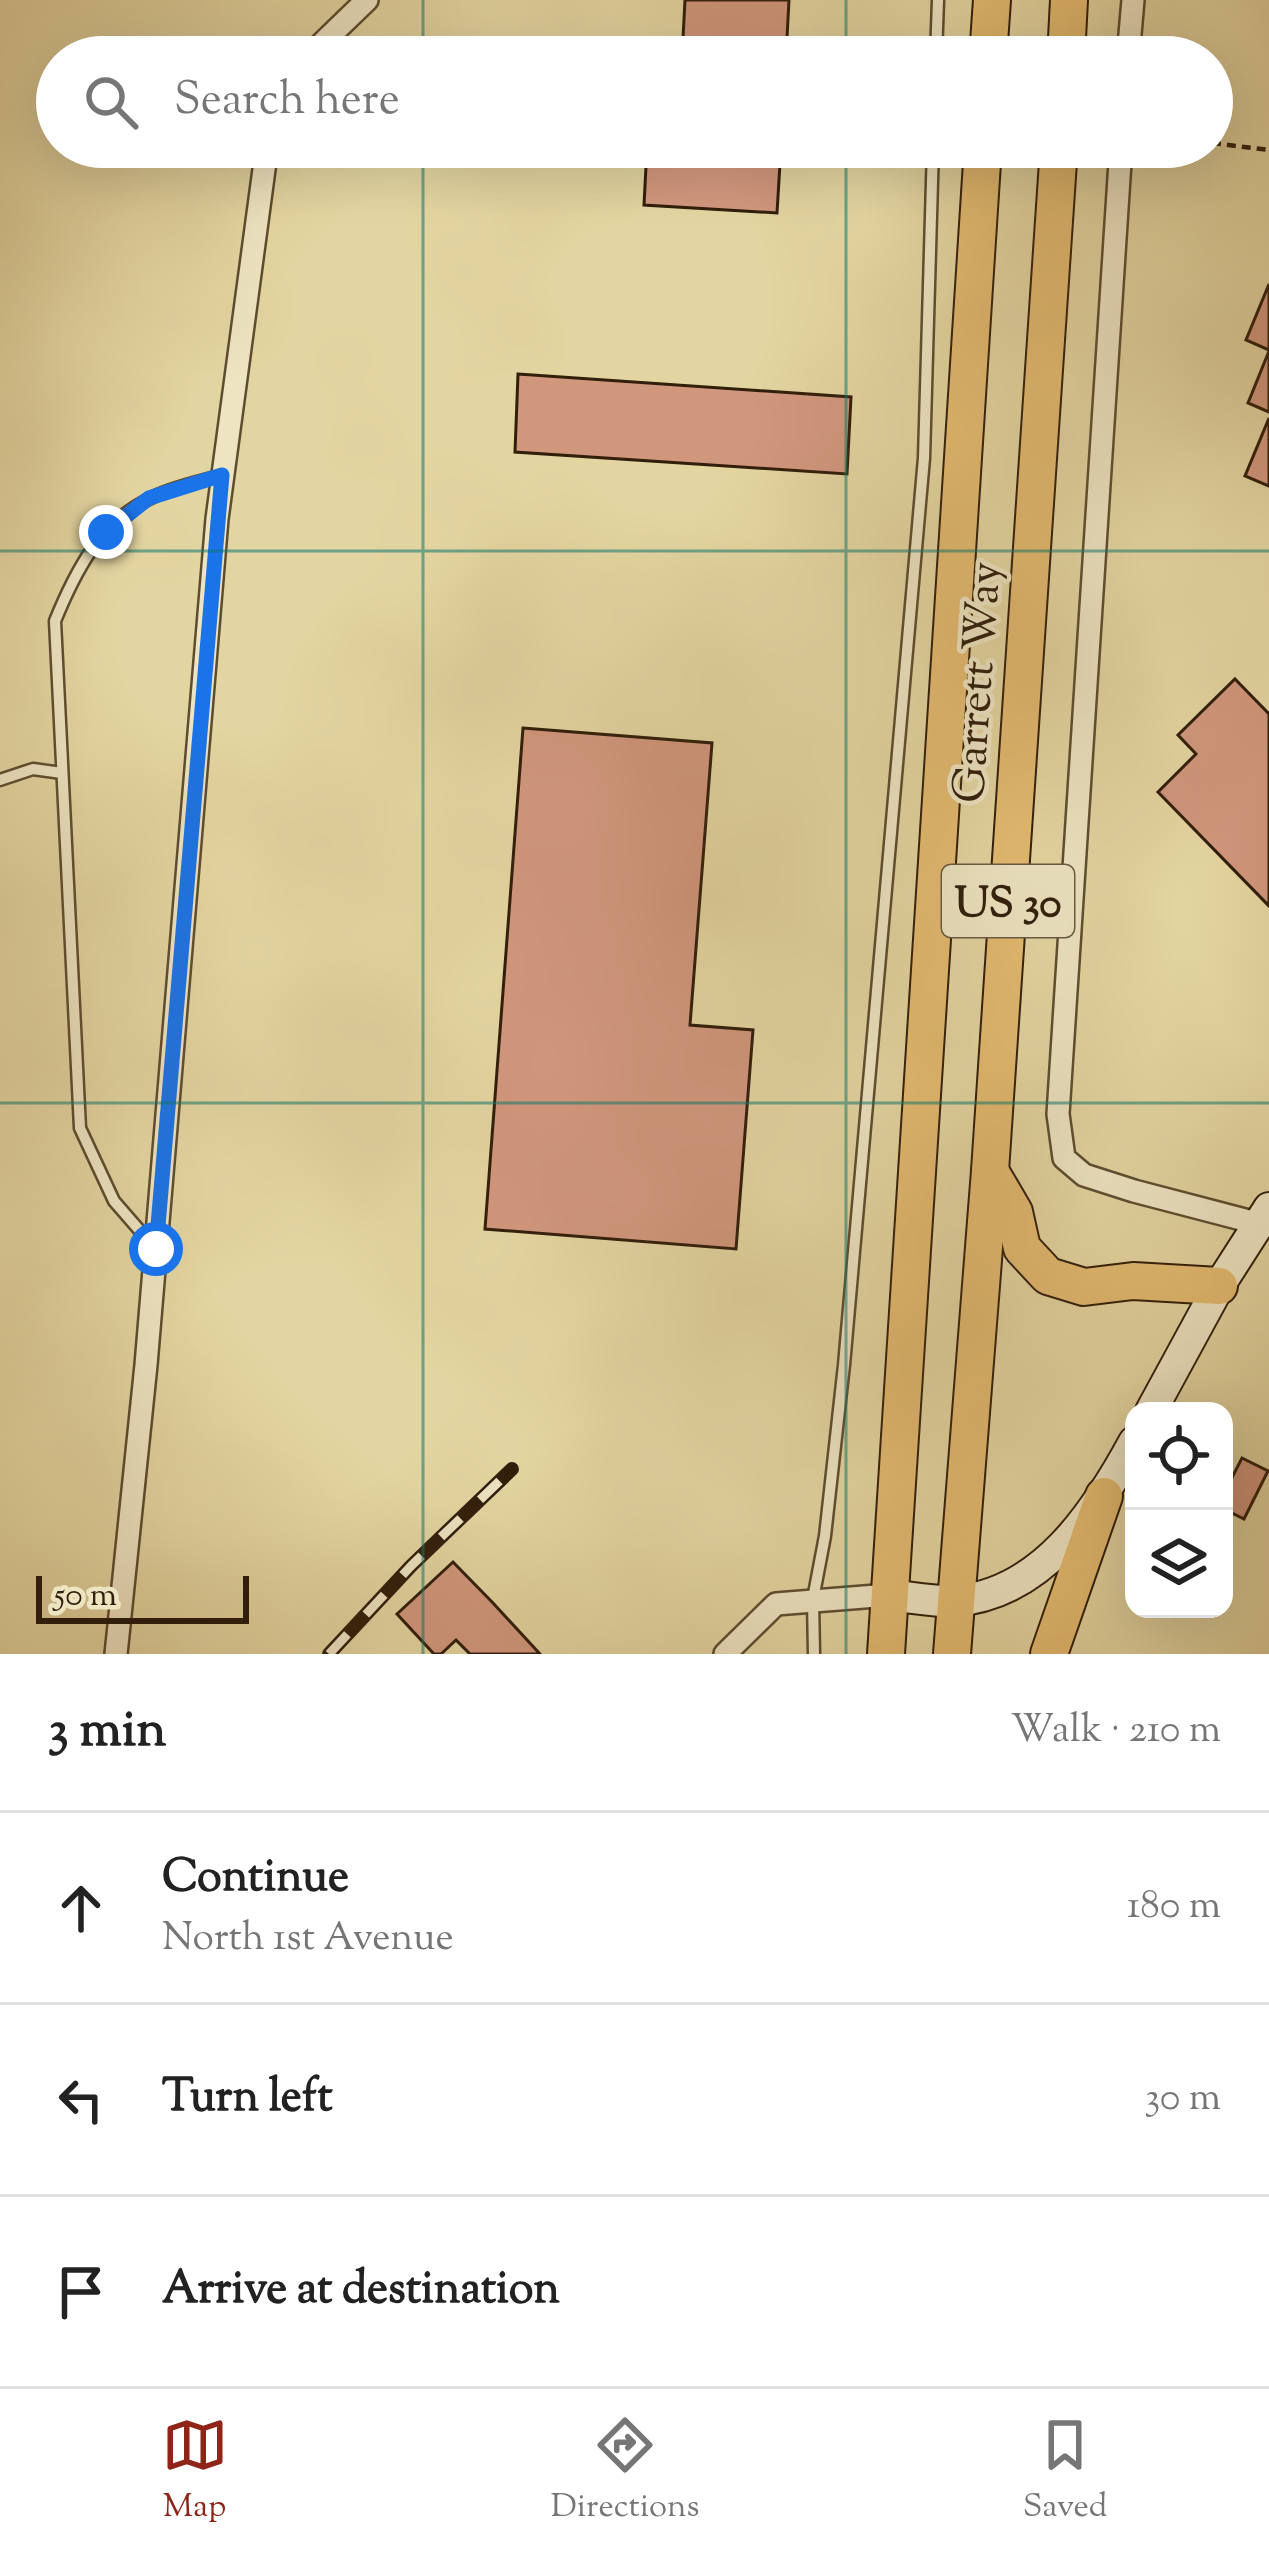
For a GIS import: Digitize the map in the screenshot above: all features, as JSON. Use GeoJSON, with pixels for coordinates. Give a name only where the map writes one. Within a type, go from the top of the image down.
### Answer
{"type":"FeatureCollection","features":[{"type":"Feature","properties":{"kind":"main road"},"geometry":{"type":"LineString","coordinates":[[989,36],[992,0]]}},
{"type":"Feature","properties":{"kind":"main road"},"geometry":{"type":"LineString","coordinates":[[1067,36],[1070,0]]}},
{"type":"Feature","properties":{"kind":"main road","name":"Garrett Way"},"geometry":{"type":"LineString","coordinates":[[886,1654],[981,168]]}},
{"type":"Feature","properties":{"kind":"main road","name":"Garrett Way"},"geometry":{"type":"LineString","coordinates":[[952,1654],[1059,168]]}},
{"type":"Feature","properties":{"kind":"main road"},"geometry":{"type":"LineString","coordinates":[[990,1172],[1014,1212],[1022,1248],[1048,1276],[1084,1287],[1133,1281],[1220,1286]]}},
{"type":"Feature","properties":{"kind":"main road"},"geometry":{"type":"LineString","coordinates":[[1156,1402],[1220,1286],[1266,1219]]}},
{"type":"Feature","properties":{"kind":"main road"},"geometry":{"type":"LineString","coordinates":[[1049,1654],[1104,1496],[1125,1458]]}},
{"type":"Feature","properties":{"kind":"main road"},"geometry":{"type":"LineString","coordinates":[[889,1595],[956,1601],[1011,1586],[1046,1563],[1104,1496]]}},
{"type":"Feature","properties":{"kind":"street"},"geometry":{"type":"LineString","coordinates":[[330,36],[367,0]]}},
{"type":"Feature","properties":{"kind":"street"},"geometry":{"type":"LineString","coordinates":[[1130,36],[1133,0]]}},
{"type":"Feature","properties":{"kind":"street"},"geometry":{"type":"LineString","coordinates":[[116,1654],[222,475],[264,168]]}},
{"type":"Feature","properties":{"kind":"street"},"geometry":{"type":"LineString","coordinates":[[1120,168],[1058,1114],[1064,1158],[1084,1174],[1184,1207],[1266,1219]]}},
{"type":"Feature","properties":{"kind":"street"},"geometry":{"type":"LineString","coordinates":[[725,1654],[776,1604],[889,1595]]}},
{"type":"Feature","properties":{"kind":"lane"},"geometry":{"type":"LineString","coordinates":[[937,36],[938,0]]}},
{"type":"Feature","properties":{"kind":"lane"},"geometry":{"type":"LineString","coordinates":[[814,1654],[812,1599],[825,1536],[844,1365],[924,458],[932,168]]}},
{"type":"Feature","properties":{"kind":"lane"},"geometry":{"type":"LineString","coordinates":[[156,1249],[115,1202],[80,1127],[56,621],[77,568],[106,532],[149,498],[222,475]]}},
{"type":"Feature","properties":{"kind":"lane"},"geometry":{"type":"LineString","coordinates":[[0,780],[32,769],[62,773]]}},
{"type":"Feature","properties":{"kind":"path"},"geometry":{"type":"LineString","coordinates":[[1233,146],[1269,150]]}},
{"type":"Feature","properties":{"kind":"building"},"geometry":{"type":"Polygon","coordinates":[[[685,0],[789,0],[787,36],[683,36],[685,0]]]}},
{"type":"Feature","properties":{"kind":"building"},"geometry":{"type":"Polygon","coordinates":[[[646,168],[780,168],[777,213],[644,205],[646,168]]]}},
{"type":"Feature","properties":{"kind":"building"},"geometry":{"type":"Polygon","coordinates":[[[1269,284],[1269,350],[1246,340],[1269,284]]]}},
{"type":"Feature","properties":{"kind":"building"},"geometry":{"type":"Polygon","coordinates":[[[1269,351],[1269,412],[1248,403],[1269,351]]]}},
{"type":"Feature","properties":{"kind":"building"},"geometry":{"type":"Polygon","coordinates":[[[518,374],[851,397],[847,474],[515,452],[518,374]]]}},
{"type":"Feature","properties":{"kind":"building"},"geometry":{"type":"Polygon","coordinates":[[[1269,418],[1269,486],[1245,476],[1269,418]]]}},
{"type":"Feature","properties":{"kind":"building"},"geometry":{"type":"Polygon","coordinates":[[[1235,679],[1269,714],[1269,906],[1158,792],[1196,754],[1178,735],[1235,679]]]}},
{"type":"Feature","properties":{"kind":"building"},"geometry":{"type":"Polygon","coordinates":[[[523,728],[712,743],[690,1025],[753,1030],[736,1249],[485,1229],[523,728]]]}},
{"type":"Feature","properties":{"kind":"building"},"geometry":{"type":"Polygon","coordinates":[[[1242,1458],[1268,1471],[1244,1519],[1233,1514],[1233,1476],[1242,1458]]]}},
{"type":"Feature","properties":{"kind":"building"},"geometry":{"type":"Polygon","coordinates":[[[453,1562],[540,1654],[470,1654],[456,1640],[441,1654],[434,1654],[397,1614],[453,1562]]]}},
{"type":"Feature","properties":{"kind":"railway"},"geometry":{"type":"LineString","coordinates":[[329,1654],[512,1469]]}},
{"type":"Feature","properties":{"kind":"route"},"geometry":{"type":"LineString","coordinates":[[106,532],[149,498],[222,475],[156,1249]]}}]}
